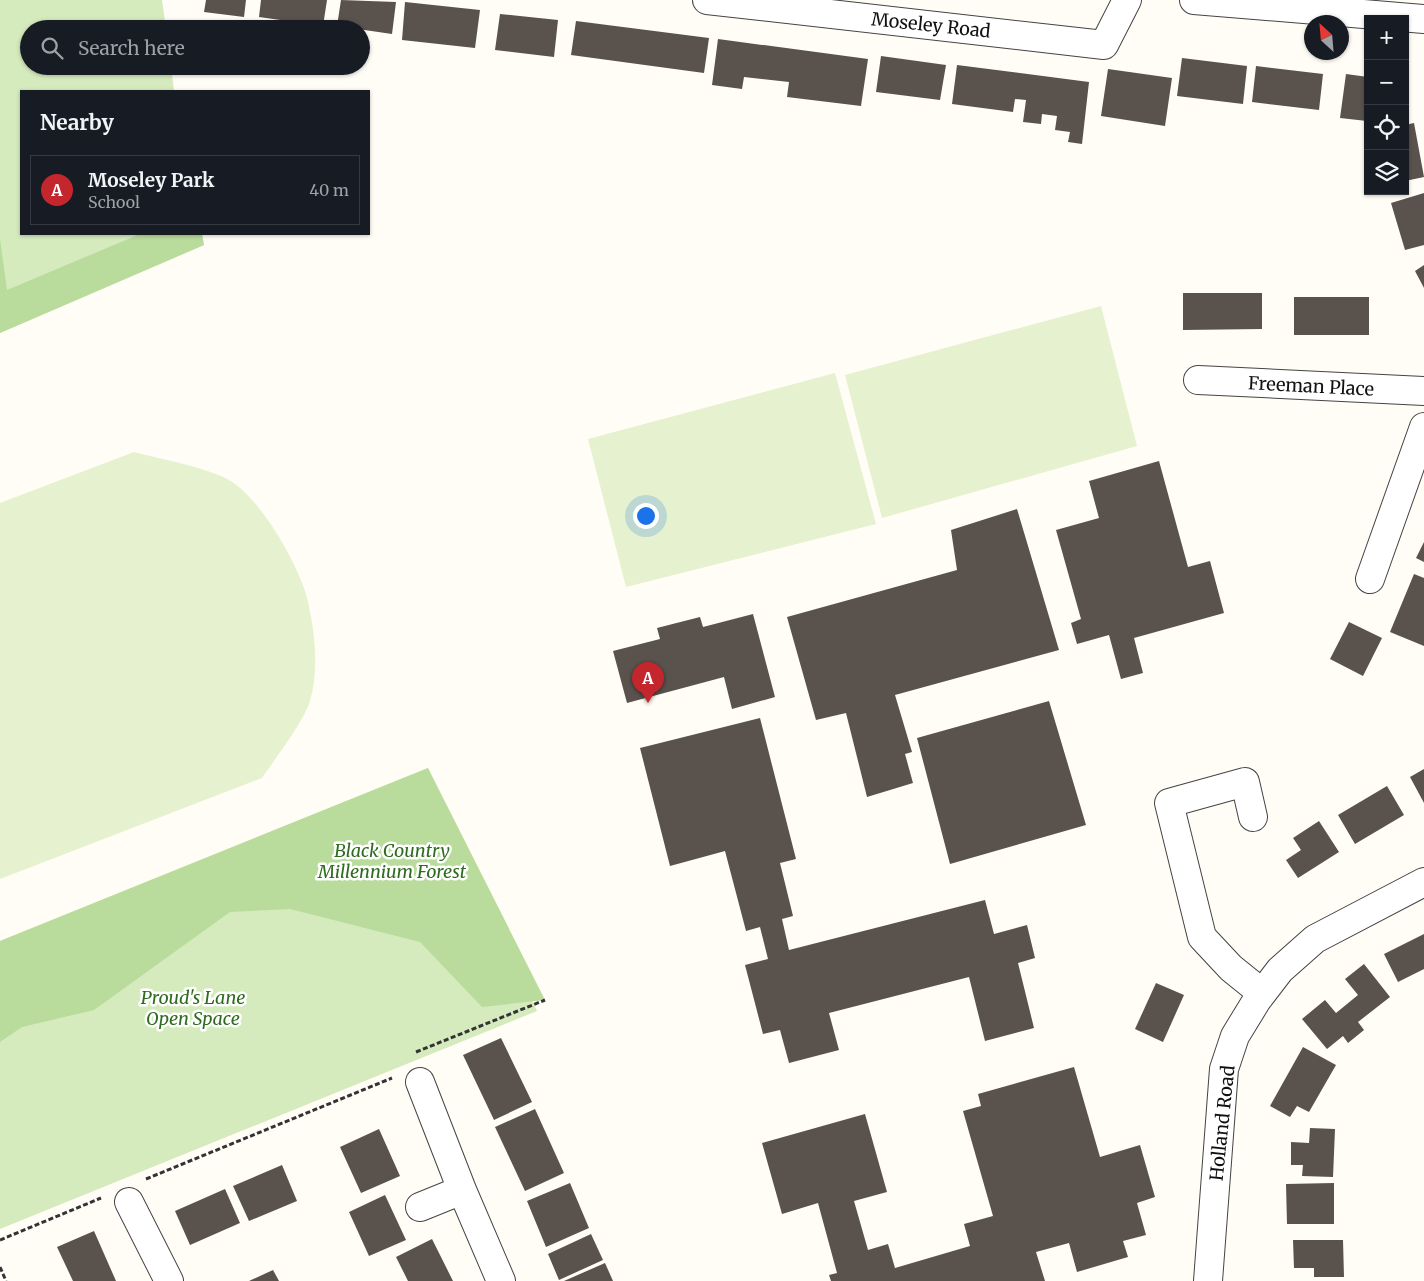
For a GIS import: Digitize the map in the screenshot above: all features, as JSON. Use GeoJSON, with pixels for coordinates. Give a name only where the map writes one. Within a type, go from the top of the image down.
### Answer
{"type":"FeatureCollection","features":[{"type":"Feature","properties":{"kind":"street","name":"Moseley Road"},"geometry":{"type":"LineString","coordinates":[[707,0],[1104,45],[1127,0]]}},
{"type":"Feature","properties":{"kind":"street"},"geometry":{"type":"LineString","coordinates":[[1194,0],[1424,19]]}},
{"type":"Feature","properties":{"kind":"street","name":"Freeman Place"},"geometry":{"type":"LineString","coordinates":[[1198,380],[1424,391]]}},
{"type":"Feature","properties":{"kind":"street"},"geometry":{"type":"LineString","coordinates":[[1370,579],[1424,427]]}},
{"type":"Feature","properties":{"kind":"street"},"geometry":{"type":"LineString","coordinates":[[1253,817],[1245,782],[1169,803],[1202,937],[1231,968],[1262,993]]}},
{"type":"Feature","properties":{"kind":"street","name":"Holland Road"},"geometry":{"type":"LineString","coordinates":[[1208,1281],[1224,1069],[1235,1036],[1262,993],[1280,970],[1315,939],[1424,882]]}},
{"type":"Feature","properties":{"kind":"street"},"geometry":{"type":"LineString","coordinates":[[408,1079],[462,1190],[501,1281]]}},
{"type":"Feature","properties":{"kind":"street"},"geometry":{"type":"LineString","coordinates":[[420,1207],[462,1190]]}},
{"type":"Feature","properties":{"kind":"street"},"geometry":{"type":"LineString","coordinates":[[124,1194],[169,1281]]}},
{"type":"Feature","properties":{"kind":"path"},"geometry":{"type":"LineString","coordinates":[[412,1053],[545,1000]]}},
{"type":"Feature","properties":{"kind":"path"},"geometry":{"type":"LineString","coordinates":[[0,1240],[124,1194],[408,1079]]}},
{"type":"Feature","properties":{"kind":"path"},"geometry":{"type":"LineString","coordinates":[[0,1268],[6,1281]]}},
{"type":"Feature","properties":{"kind":"green space"},"geometry":{"type":"Polygon","coordinates":[[[0,0],[162,0],[165,20],[20,20],[20,75],[172,75],[174,90],[20,90],[20,235],[202,235],[204,245],[0,333],[0,0]]]}},
{"type":"Feature","properties":{"kind":"green space"},"geometry":{"type":"Polygon","coordinates":[[[138,235],[202,235],[204,245],[0,333],[0,239],[7,290],[138,235]]]}},
{"type":"Feature","properties":{"kind":"green space"},"geometry":{"type":"Polygon","coordinates":[[[1101,306],[1137,446],[882,518],[845,375],[1101,306]]]}},
{"type":"Feature","properties":{"kind":"green space"},"geometry":{"type":"Polygon","coordinates":[[[835,373],[876,524],[626,587],[588,439],[835,373]]]}},
{"type":"Feature","properties":{"kind":"green space"},"geometry":{"type":"Polygon","coordinates":[[[134,452],[196,467],[219,475],[241,489],[266,517],[297,571],[308,602],[313,626],[315,651],[313,689],[310,701],[296,729],[262,778],[0,879],[0,503],[134,452]]]}},
{"type":"Feature","properties":{"kind":"green space","name":"Proud's Lane Open Space"},"geometry":{"type":"Polygon","coordinates":[[[428,768],[537,1011],[0,1229],[0,941],[428,768]]]}},
{"type":"Feature","properties":{"kind":"green space","name":"Black Country Millennium Forest"},"geometry":{"type":"Polygon","coordinates":[[[428,768],[545,1000],[482,1007],[420,942],[290,909],[230,912],[94,1010],[22,1027],[0,1042],[0,941],[428,768]]]}},
{"type":"Feature","properties":{"kind":"building"},"geometry":{"type":"Polygon","coordinates":[[[206,0],[246,0],[244,17],[204,12],[206,0]]]}},
{"type":"Feature","properties":{"kind":"building"},"geometry":{"type":"Polygon","coordinates":[[[261,0],[327,0],[324,20],[280,20],[259,17],[261,0]]]}},
{"type":"Feature","properties":{"kind":"building"},"geometry":{"type":"Polygon","coordinates":[[[341,0],[396,2],[392,34],[370,31],[370,20],[338,20],[341,0]]]}},
{"type":"Feature","properties":{"kind":"building"},"geometry":{"type":"Polygon","coordinates":[[[405,2],[480,10],[475,48],[402,40],[405,2]]]}},
{"type":"Feature","properties":{"kind":"building"},"geometry":{"type":"Polygon","coordinates":[[[500,14],[558,20],[554,57],[495,50],[500,14]]]}},
{"type":"Feature","properties":{"kind":"building"},"geometry":{"type":"Polygon","coordinates":[[[576,21],[709,38],[704,73],[571,55],[576,21]]]}},
{"type":"Feature","properties":{"kind":"building"},"geometry":{"type":"Polygon","coordinates":[[[718,39],[868,59],[861,106],[787,97],[789,82],[744,77],[742,89],[712,85],[718,39]]]}},
{"type":"Feature","properties":{"kind":"building"},"geometry":{"type":"Polygon","coordinates":[[[881,56],[946,65],[940,100],[876,92],[881,56]]]}},
{"type":"Feature","properties":{"kind":"building"},"geometry":{"type":"Polygon","coordinates":[[[1182,58],[1247,66],[1243,104],[1177,96],[1182,58]]]}},
{"type":"Feature","properties":{"kind":"building"},"geometry":{"type":"Polygon","coordinates":[[[957,65],[1089,82],[1082,144],[1068,142],[1070,132],[1055,130],[1057,116],[1042,114],[1041,124],[1023,122],[1026,100],[1015,99],[1013,112],[952,104],[957,65]]]}},
{"type":"Feature","properties":{"kind":"building"},"geometry":{"type":"Polygon","coordinates":[[[1256,66],[1323,74],[1319,110],[1252,102],[1256,66]]]}},
{"type":"Feature","properties":{"kind":"building"},"geometry":{"type":"Polygon","coordinates":[[[1108,69],[1172,78],[1165,126],[1101,116],[1108,69]]]}},
{"type":"Feature","properties":{"kind":"building"},"geometry":{"type":"Polygon","coordinates":[[[1346,74],[1364,76],[1364,121],[1340,118],[1346,74]]]}},
{"type":"Feature","properties":{"kind":"building"},"geometry":{"type":"Polygon","coordinates":[[[1414,123],[1424,177],[1409,180],[1409,150],[1409,124],[1414,123]]]}},
{"type":"Feature","properties":{"kind":"building"},"geometry":{"type":"Polygon","coordinates":[[[1424,193],[1424,245],[1405,250],[1391,203],[1424,193]]]}},
{"type":"Feature","properties":{"kind":"building"},"geometry":{"type":"Polygon","coordinates":[[[1424,265],[1424,288],[1415,271],[1424,265]]]}},
{"type":"Feature","properties":{"kind":"building"},"geometry":{"type":"Polygon","coordinates":[[[1183,293],[1262,293],[1262,329],[1183,330],[1183,293]]]}},
{"type":"Feature","properties":{"kind":"building"},"geometry":{"type":"Polygon","coordinates":[[[1294,297],[1369,297],[1369,335],[1294,335],[1294,297]]]}},
{"type":"Feature","properties":{"kind":"building"},"geometry":{"type":"Polygon","coordinates":[[[1159,461],[1188,567],[1210,561],[1224,613],[1134,638],[1143,673],[1121,679],[1109,635],[1077,644],[1071,623],[1081,619],[1056,530],[1099,518],[1089,481],[1159,461]]]}},
{"type":"Feature","properties":{"kind":"building"},"geometry":{"type":"Polygon","coordinates":[[[1017,509],[1059,650],[895,695],[912,752],[905,754],[913,783],[867,797],[846,713],[816,720],[787,617],[957,570],[951,530],[1017,509]]]}},
{"type":"Feature","properties":{"kind":"building"},"geometry":{"type":"Polygon","coordinates":[[[1424,542],[1424,562],[1416,558],[1424,542]]]}},
{"type":"Feature","properties":{"kind":"building"},"geometry":{"type":"Polygon","coordinates":[[[1414,574],[1424,578],[1424,646],[1390,632],[1414,574]]]}},
{"type":"Feature","properties":{"kind":"building"},"geometry":{"type":"Polygon","coordinates":[[[753,614],[775,697],[732,709],[724,677],[627,703],[613,651],[660,639],[657,628],[700,617],[703,627],[753,614]]]}},
{"type":"Feature","properties":{"kind":"building"},"geometry":{"type":"Polygon","coordinates":[[[1349,622],[1382,638],[1363,676],[1330,659],[1349,622]]]}},
{"type":"Feature","properties":{"kind":"building"},"geometry":{"type":"Polygon","coordinates":[[[1049,701],[1086,825],[950,864],[917,738],[1049,701]]]}},
{"type":"Feature","properties":{"kind":"building"},"geometry":{"type":"Polygon","coordinates":[[[760,718],[796,859],[780,863],[793,916],[782,919],[789,950],[985,900],[994,934],[1027,925],[1035,958],[1018,963],[1034,1028],[985,1041],[969,977],[829,1013],[839,1050],[789,1063],[780,1030],[763,1034],[745,965],[768,959],[760,927],[746,931],[725,851],[670,866],[640,748],[760,718]]]}},
{"type":"Feature","properties":{"kind":"building"},"geometry":{"type":"Polygon","coordinates":[[[1424,769],[1424,803],[1410,777],[1424,769]]]}},
{"type":"Feature","properties":{"kind":"building"},"geometry":{"type":"Polygon","coordinates":[[[1387,786],[1404,815],[1355,844],[1338,815],[1387,786]]]}},
{"type":"Feature","properties":{"kind":"building"},"geometry":{"type":"Polygon","coordinates":[[[1319,821],[1339,852],[1298,878],[1286,860],[1301,850],[1293,838],[1319,821]]]}},
{"type":"Feature","properties":{"kind":"building"},"geometry":{"type":"Polygon","coordinates":[[[1424,934],[1424,969],[1398,982],[1384,954],[1424,934]]]}},
{"type":"Feature","properties":{"kind":"building"},"geometry":{"type":"Polygon","coordinates":[[[1364,964],[1390,997],[1358,1022],[1364,1030],[1348,1043],[1343,1036],[1327,1049],[1302,1019],[1325,1000],[1336,1013],[1358,995],[1345,979],[1364,964]]]}},
{"type":"Feature","properties":{"kind":"building"},"geometry":{"type":"Polygon","coordinates":[[[1156,983],[1184,995],[1163,1042],[1135,1029],[1156,983]]]}},
{"type":"Feature","properties":{"kind":"building"},"geometry":{"type":"Polygon","coordinates":[[[501,1038],[532,1102],[494,1120],[463,1055],[501,1038]]]}},
{"type":"Feature","properties":{"kind":"building"},"geometry":{"type":"Polygon","coordinates":[[[1303,1047],[1336,1065],[1309,1112],[1297,1106],[1290,1117],[1270,1106],[1303,1047]]]}},
{"type":"Feature","properties":{"kind":"building"},"geometry":{"type":"Polygon","coordinates":[[[1074,1067],[1100,1157],[1140,1145],[1155,1197],[1137,1203],[1146,1235],[1123,1241],[1128,1257],[1077,1272],[1069,1243],[1036,1252],[1045,1281],[831,1281],[829,1275],[837,1273],[818,1203],[782,1214],[762,1143],[865,1114],[887,1192],[854,1201],[868,1250],[888,1244],[895,1268],[970,1246],[964,1224],[993,1216],[963,1111],[981,1106],[978,1094],[1074,1067]]]}},
{"type":"Feature","properties":{"kind":"building"},"geometry":{"type":"Polygon","coordinates":[[[535,1109],[564,1173],[525,1191],[495,1127],[535,1109]]]}},
{"type":"Feature","properties":{"kind":"building"},"geometry":{"type":"Polygon","coordinates":[[[1310,1128],[1335,1129],[1333,1177],[1302,1176],[1303,1165],[1291,1165],[1291,1142],[1309,1143],[1310,1128]]]}},
{"type":"Feature","properties":{"kind":"building"},"geometry":{"type":"Polygon","coordinates":[[[379,1129],[400,1176],[361,1193],[340,1147],[379,1129]]]}},
{"type":"Feature","properties":{"kind":"building"},"geometry":{"type":"Polygon","coordinates":[[[282,1165],[297,1201],[249,1221],[233,1186],[282,1165]]]}},
{"type":"Feature","properties":{"kind":"building"},"geometry":{"type":"Polygon","coordinates":[[[570,1183],[589,1228],[546,1247],[527,1201],[570,1183]]]}},
{"type":"Feature","properties":{"kind":"building"},"geometry":{"type":"Polygon","coordinates":[[[1334,1183],[1334,1224],[1287,1224],[1286,1184],[1334,1183]]]}},
{"type":"Feature","properties":{"kind":"building"},"geometry":{"type":"Polygon","coordinates":[[[225,1189],[240,1223],[190,1245],[175,1211],[225,1189]]]}},
{"type":"Feature","properties":{"kind":"building"},"geometry":{"type":"Polygon","coordinates":[[[385,1195],[406,1240],[369,1256],[349,1212],[385,1195]]]}},
{"type":"Feature","properties":{"kind":"building"},"geometry":{"type":"Polygon","coordinates":[[[94,1231],[116,1281],[73,1281],[57,1247],[94,1231]]]}},
{"type":"Feature","properties":{"kind":"building"},"geometry":{"type":"Polygon","coordinates":[[[591,1234],[603,1260],[559,1280],[548,1254],[591,1234]]]}},
{"type":"Feature","properties":{"kind":"building"},"geometry":{"type":"Polygon","coordinates":[[[432,1239],[453,1281],[408,1281],[396,1257],[432,1239]]]}},
{"type":"Feature","properties":{"kind":"building"},"geometry":{"type":"Polygon","coordinates":[[[1293,1240],[1343,1240],[1344,1277],[1314,1277],[1314,1268],[1294,1268],[1293,1240]]]}},
{"type":"Feature","properties":{"kind":"building"},"geometry":{"type":"Polygon","coordinates":[[[605,1263],[613,1281],[564,1281],[605,1263]]]}},
{"type":"Feature","properties":{"kind":"building"},"geometry":{"type":"Polygon","coordinates":[[[273,1270],[279,1281],[249,1281],[273,1270]]]}},
{"type":"Feature","properties":{"kind":"place","name":"Moseley Park"},"geometry":{"type":"Point","coordinates":[648,703]}}]}
